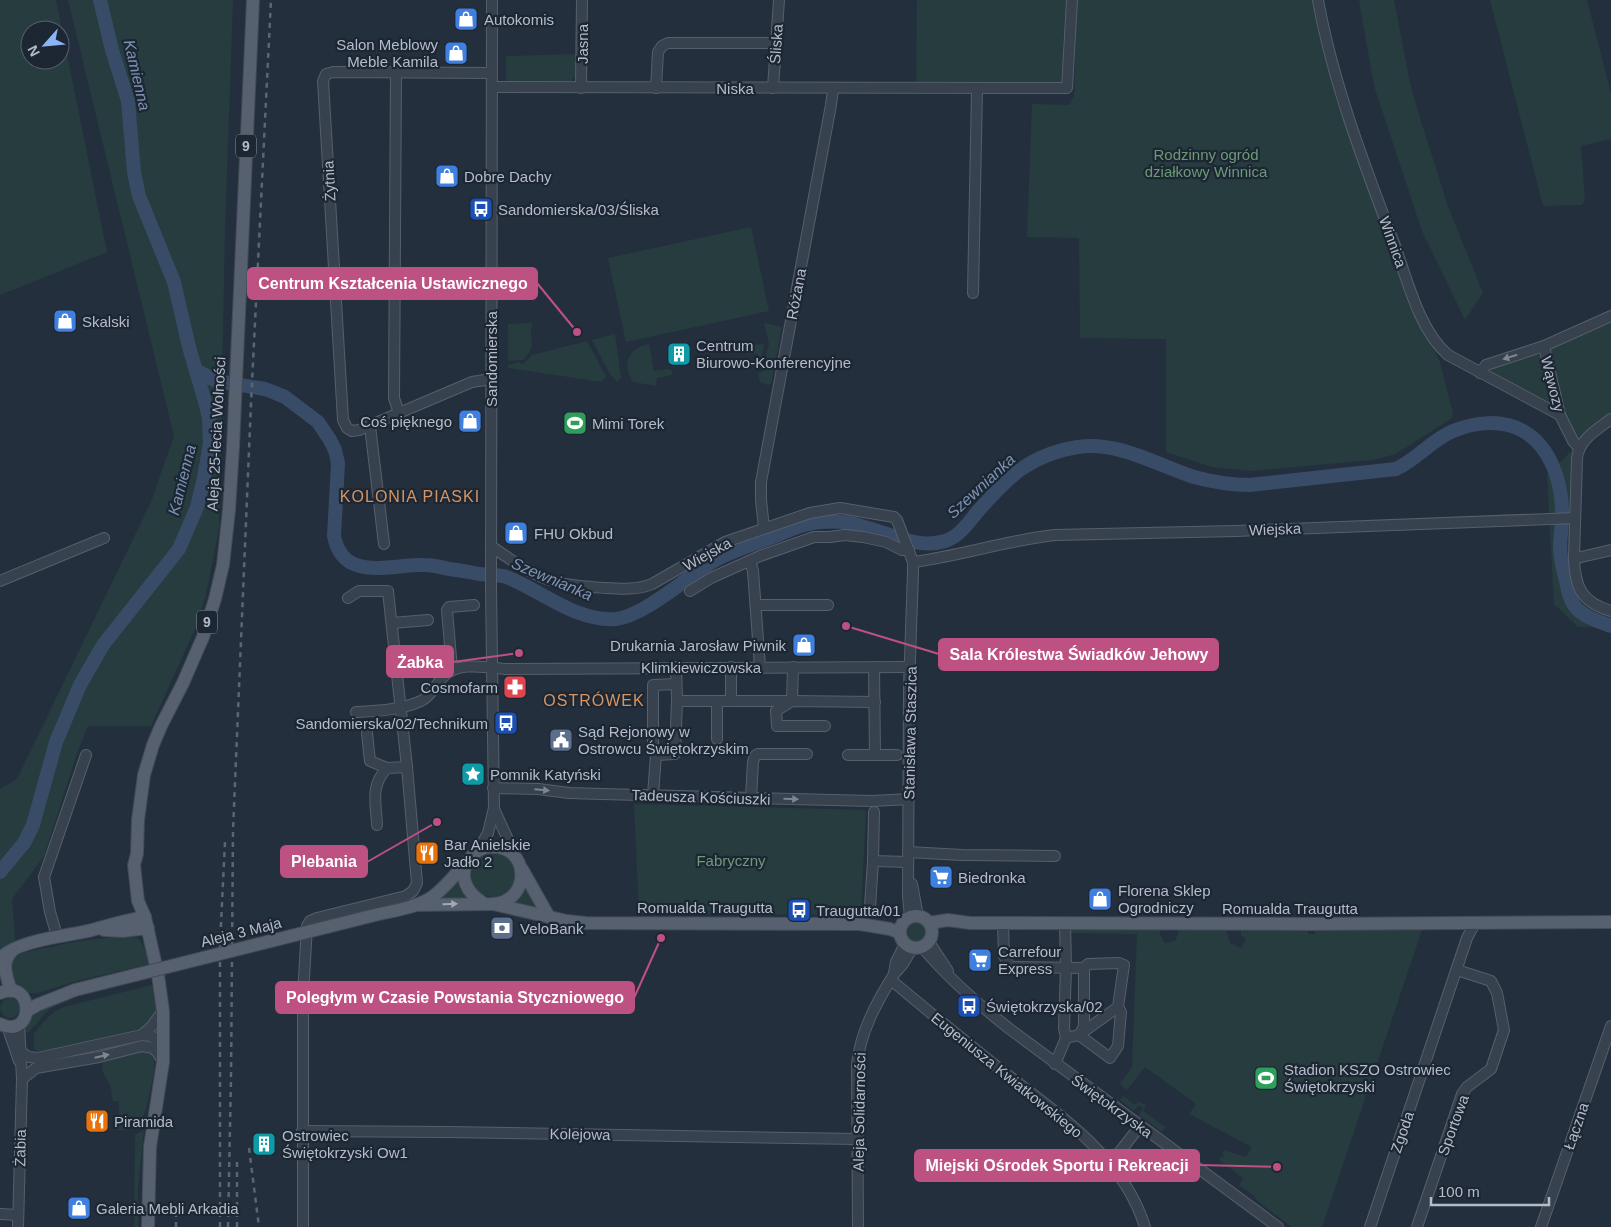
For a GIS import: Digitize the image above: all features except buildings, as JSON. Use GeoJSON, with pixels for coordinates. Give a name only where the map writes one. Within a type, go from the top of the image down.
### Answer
{"type":"FeatureCollection","features":[{"type":"Feature","properties":{"kind":"main road","name":"Aleja 25-lecia Wolności"},"geometry":{"type":"LineString","coordinates":[[147,923],[138,901],[134,865],[137,854],[138,820],[144,775],[161,726],[183,683],[203,637],[223,565],[229,510],[253,0]]}},
{"type":"Feature","properties":{"kind":"main road"},"geometry":{"type":"LineString","coordinates":[[519,862],[522,877],[518,889],[510,899],[502,903],[489,904],[474,897],[466,886],[464,874],[468,861],[478,850],[488,847],[501,848],[512,854],[519,862],[549,917]]}},
{"type":"Feature","properties":{"kind":"main road","name":"Aleja 3 Maja"},"geometry":{"type":"LineString","coordinates":[[415,905],[435,894],[468,861]]}},
{"type":"Feature","properties":{"kind":"main road","name":"Aleja 3 Maja"},"geometry":{"type":"LineString","coordinates":[[24,998],[75,990],[415,905],[489,904]]}},
{"type":"Feature","properties":{"kind":"main road","name":"Romualda Traugutta"},"geometry":{"type":"LineString","coordinates":[[489,904],[567,921],[586,923],[860,924],[916,932],[970,923],[1611,922]]}},
{"type":"Feature","properties":{"kind":"main road"},"geometry":{"type":"LineString","coordinates":[[0,959],[7,952],[16,948],[57,936],[91,930],[122,921],[147,923]]}},
{"type":"Feature","properties":{"kind":"main road","name":"9"},"geometry":{"type":"LineString","coordinates":[[147,923],[158,975],[163,1011],[162,1062],[150,1147],[148,1227]]}},
{"type":"Feature","properties":{"kind":"main road"},"geometry":{"type":"LineString","coordinates":[[9,1025],[26,1016],[27,1011],[24,998],[20,994],[6,992],[5,964],[9,954],[16,948]]}},
{"type":"Feature","properties":{"kind":"main road","name":"Aleja 3 Maja"},"geometry":{"type":"LineString","coordinates":[[27,1011],[75,990]]}},
{"type":"Feature","properties":{"kind":"street","name":"Sandomierska"},"geometry":{"type":"LineString","coordinates":[[492,0],[493,788],[494,808],[498,820],[519,862]]}},
{"type":"Feature","properties":{"kind":"street","name":"Jasna"},"geometry":{"type":"LineString","coordinates":[[581,88],[582,0]]}},
{"type":"Feature","properties":{"kind":"street","name":"Śliska"},"geometry":{"type":"LineString","coordinates":[[773,88],[779,0]]}},
{"type":"Feature","properties":{"kind":"street","name":"Niska"},"geometry":{"type":"LineString","coordinates":[[492,88],[773,88],[833,90],[1067,88],[1072,0]]}},
{"type":"Feature","properties":{"kind":"street","name":"Winnica"},"geometry":{"type":"LineString","coordinates":[[1318,0],[1328,48],[1345,106],[1423,322],[1434,341],[1444,352],[1560,415]]}},
{"type":"Feature","properties":{"kind":"street"},"geometry":{"type":"LineString","coordinates":[[656,88],[658,52],[662,46],[668,44],[776,43]]}},
{"type":"Feature","properties":{"kind":"street","name":"Żytnia"},"geometry":{"type":"LineString","coordinates":[[370,426],[359,430],[352,430],[345,425],[344,420],[323,81],[326,74],[333,72],[492,73]]}},
{"type":"Feature","properties":{"kind":"street"},"geometry":{"type":"LineString","coordinates":[[396,72],[394,398],[399,413]]}},
{"type":"Feature","properties":{"kind":"street"},"geometry":{"type":"LineString","coordinates":[[973,292],[977,89]]}},
{"type":"Feature","properties":{"kind":"street","name":"Różana"},"geometry":{"type":"LineString","coordinates":[[764,528],[761,482],[833,90]]}},
{"type":"Feature","properties":{"kind":"street","name":"Wąwozy"},"geometry":{"type":"LineString","coordinates":[[1480,372],[1486,365],[1544,346],[1611,316]]}},
{"type":"Feature","properties":{"kind":"street","name":"Wąwozy"},"geometry":{"type":"LineString","coordinates":[[1544,346],[1560,415],[1572,441],[1579,448]]}},
{"type":"Feature","properties":{"kind":"street"},"geometry":{"type":"LineString","coordinates":[[384,544],[370,426],[472,382],[491,379]]}},
{"type":"Feature","properties":{"kind":"street"},"geometry":{"type":"LineString","coordinates":[[1611,418],[1585,440],[1579,448],[1577,458],[1574,558],[1574,570],[1579,589],[1585,598],[1592,604],[1611,611]]}},
{"type":"Feature","properties":{"kind":"street","name":"Wiejska"},"geometry":{"type":"LineString","coordinates":[[492,546],[517,563],[554,582],[630,589],[652,584],[725,542],[810,513],[840,508],[894,517],[900,523],[913,562],[1055,535],[1236,531],[1575,518]]}},
{"type":"Feature","properties":{"kind":"street","name":"Wiejska"},"geometry":{"type":"LineString","coordinates":[[690,592],[711,578],[814,537],[830,537],[845,534],[886,542],[902,550],[909,550]]}},
{"type":"Feature","properties":{"kind":"street"},"geometry":{"type":"LineString","coordinates":[[0,581],[104,538]]}},
{"type":"Feature","properties":{"kind":"street"},"geometry":{"type":"LineString","coordinates":[[1574,558],[1611,550]]}},
{"type":"Feature","properties":{"kind":"street"},"geometry":{"type":"LineString","coordinates":[[750,561],[753,571],[760,667]]}},
{"type":"Feature","properties":{"kind":"street","name":"Stanisława Staszica"},"geometry":{"type":"LineString","coordinates":[[913,562],[909,687],[908,857],[909,873],[915,896],[916,932]]}},
{"type":"Feature","properties":{"kind":"street"},"geometry":{"type":"LineString","coordinates":[[303,1227],[303,995],[306,926],[310,921],[317,918],[409,894],[417,883],[401,706],[388,591],[359,591],[348,598]]}},
{"type":"Feature","properties":{"kind":"street"},"geometry":{"type":"LineString","coordinates":[[356,712],[401,706],[420,701],[426,697],[452,669],[447,610],[449,607],[474,605]]}},
{"type":"Feature","properties":{"kind":"street"},"geometry":{"type":"LineString","coordinates":[[756,605],[828,605]]}},
{"type":"Feature","properties":{"kind":"street"},"geometry":{"type":"LineString","coordinates":[[392,623],[428,620]]}},
{"type":"Feature","properties":{"kind":"street"},"geometry":{"type":"LineString","coordinates":[[656,754],[675,754],[676,667]]}},
{"type":"Feature","properties":{"kind":"street"},"geometry":{"type":"LineString","coordinates":[[731,667],[731,701]]}},
{"type":"Feature","properties":{"kind":"street"},"geometry":{"type":"LineString","coordinates":[[792,701],[793,667]]}},
{"type":"Feature","properties":{"kind":"street"},"geometry":{"type":"LineString","coordinates":[[874,667],[875,755]]}},
{"type":"Feature","properties":{"kind":"street","name":"Klimkiewiczowska"},"geometry":{"type":"LineString","coordinates":[[452,669],[911,667]]}},
{"type":"Feature","properties":{"kind":"street"},"geometry":{"type":"LineString","coordinates":[[653,795],[656,754],[653,750],[653,685],[676,684]]}},
{"type":"Feature","properties":{"kind":"street"},"geometry":{"type":"LineString","coordinates":[[716,739],[717,701]]}},
{"type":"Feature","properties":{"kind":"street"},"geometry":{"type":"LineString","coordinates":[[792,701],[776,711],[777,726],[825,726]]}},
{"type":"Feature","properties":{"kind":"street"},"geometry":{"type":"LineString","coordinates":[[677,702],[875,702]]}},
{"type":"Feature","properties":{"kind":"street"},"geometry":{"type":"LineString","coordinates":[[367,733],[370,760],[387,768],[407,767]]}},
{"type":"Feature","properties":{"kind":"street"},"geometry":{"type":"LineString","coordinates":[[751,798],[754,756],[758,754],[807,754]]}},
{"type":"Feature","properties":{"kind":"street"},"geometry":{"type":"LineString","coordinates":[[57,936],[50,912],[44,877],[86,755]]}},
{"type":"Feature","properties":{"kind":"street"},"geometry":{"type":"LineString","coordinates":[[848,755],[897,755]]}},
{"type":"Feature","properties":{"kind":"street"},"geometry":{"type":"LineString","coordinates":[[377,825],[376,784],[387,768]]}},
{"type":"Feature","properties":{"kind":"street","name":"Tadeusza Kościuszki"},"geometry":{"type":"LineString","coordinates":[[493,788],[538,789],[569,793],[872,801],[909,800]]}},
{"type":"Feature","properties":{"kind":"street","name":"Sandomierska"},"geometry":{"type":"LineString","coordinates":[[478,850],[488,833],[494,808]]}},
{"type":"Feature","properties":{"kind":"street"},"geometry":{"type":"LineString","coordinates":[[870,907],[874,812]]}},
{"type":"Feature","properties":{"kind":"street"},"geometry":{"type":"LineString","coordinates":[[872,861],[908,857],[962,855],[1055,856]]}},
{"type":"Feature","properties":{"kind":"street"},"geometry":{"type":"LineString","coordinates":[[1003,923],[1004,956],[1010,966],[1084,968],[1088,964],[1124,964],[1118,1007],[1079,1035],[1066,1038]]}},
{"type":"Feature","properties":{"kind":"street"},"geometry":{"type":"LineString","coordinates":[[1055,1064],[1066,1038],[1064,1028],[1066,923]]}},
{"type":"Feature","properties":{"kind":"street","name":"Zgoda"},"geometry":{"type":"LineString","coordinates":[[1370,1227],[1467,938],[1475,923]]}},
{"type":"Feature","properties":{"kind":"street","name":"Aleja Solidarności"},"geometry":{"type":"LineString","coordinates":[[858,1227],[858,1052],[866,1026],[892,977],[896,962],[916,932]]}},
{"type":"Feature","properties":{"kind":"street","name":"Świętokrzyska"},"geometry":{"type":"LineString","coordinates":[[916,932],[941,959],[952,978],[981,1006],[1055,1064],[1278,1227]]}},
{"type":"Feature","properties":{"kind":"street"},"geometry":{"type":"LineString","coordinates":[[1079,1035],[1084,1027],[1084,968]]}},
{"type":"Feature","properties":{"kind":"street","name":"Sportowa"},"geometry":{"type":"LineString","coordinates":[[1418,1227],[1462,1094],[1467,1087],[1491,1069],[1504,1030],[1498,993],[1491,981],[1457,970]]}},
{"type":"Feature","properties":{"kind":"street","name":"Eugeniusza Kwiatkowskiego"},"geometry":{"type":"LineString","coordinates":[[892,977],[944,1025],[1096,1146],[1111,1163],[1133,1197],[1145,1227]]}},
{"type":"Feature","properties":{"kind":"street"},"geometry":{"type":"LineString","coordinates":[[1079,1035],[1110,1058],[1118,1046],[1122,1012],[1118,1007]]}},
{"type":"Feature","properties":{"kind":"street"},"geometry":{"type":"LineString","coordinates":[[142,1035],[151,1027],[163,1011]]}},
{"type":"Feature","properties":{"kind":"street","name":"Żabia"},"geometry":{"type":"LineString","coordinates":[[9,1025],[22,1052],[18,1227]]}},
{"type":"Feature","properties":{"kind":"street","name":"Żabia"},"geometry":{"type":"LineString","coordinates":[[9,1025],[22,1074]]}},
{"type":"Feature","properties":{"kind":"street","name":"Łączna"},"geometry":{"type":"LineString","coordinates":[[1541,1227],[1611,1026]]}},
{"type":"Feature","properties":{"kind":"street"},"geometry":{"type":"LineString","coordinates":[[22,1052],[29,1057],[38,1058],[142,1035],[150,1036],[163,1044]]}},
{"type":"Feature","properties":{"kind":"street"},"geometry":{"type":"LineString","coordinates":[[22,1074],[39,1067],[76,1061],[142,1046],[153,1048],[158,1053],[162,1062]]}},
{"type":"Feature","properties":{"kind":"street"},"geometry":{"type":"LineString","coordinates":[[1111,1163],[1140,1126]]}},
{"type":"Feature","properties":{"kind":"street","name":"Kolejowa"},"geometry":{"type":"LineString","coordinates":[[302,1131],[857,1139]]}},
{"type":"Feature","properties":{"kind":"street"},"geometry":{"type":"LineString","coordinates":[[0,1214],[18,1214]]}},
{"type":"Feature","properties":{"kind":"green space"},"geometry":{"type":"Polygon","coordinates":[[[0,0],[56,0],[60,20],[20,20],[20,70],[70,69],[107,252],[0,295],[0,0]]]}},
{"type":"Feature","properties":{"kind":"green space"},"geometry":{"type":"Polygon","coordinates":[[[68,0],[233,0],[225,230],[219,529],[206,595],[196,627],[151,726],[88,726],[78,750],[44,856],[12,899],[16,948],[0,959],[0,789],[17,779],[151,502],[174,436],[68,0]]]}},
{"type":"Feature","properties":{"kind":"green space"},"geometry":{"type":"Polygon","coordinates":[[[917,0],[1066,0],[1061,83],[916,84],[917,0]]]}},
{"type":"Feature","properties":{"kind":"green space","name":"Rodzinny ogród działkowy Winnica"},"geometry":{"type":"Polygon","coordinates":[[[1077,0],[1314,0],[1392,249],[1390,257],[1392,266],[1398,267],[1415,312],[1440,362],[1453,413],[1452,418],[1396,454],[1373,460],[1251,471],[1212,467],[1166,452],[1166,339],[1080,338],[1079,238],[1027,237],[1032,104],[1069,105],[1074,96],[1077,0]]]}},
{"type":"Feature","properties":{"kind":"green space"},"geometry":{"type":"Polygon","coordinates":[[[1359,0],[1394,0],[1410,83],[1419,115],[1449,209],[1483,293],[1465,320],[1422,231],[1374,86],[1359,0]]]}},
{"type":"Feature","properties":{"kind":"green space"},"geometry":{"type":"Polygon","coordinates":[[[1490,0],[1587,0],[1611,93],[1611,139],[1581,146],[1585,201],[1581,205],[1543,206],[1490,0]]]}},
{"type":"Feature","properties":{"kind":"green space"},"geometry":{"type":"Polygon","coordinates":[[[577,54],[576,75],[571,81],[506,83],[506,56],[577,54]]]}},
{"type":"Feature","properties":{"kind":"green space"},"geometry":{"type":"Polygon","coordinates":[[[751,227],[769,311],[626,342],[608,258],[751,227]]]}},
{"type":"Feature","properties":{"kind":"green space"},"geometry":{"type":"Polygon","coordinates":[[[1611,319],[1611,414],[1581,437],[1577,437],[1565,418],[1549,352],[1554,347],[1611,319]]]}},
{"type":"Feature","properties":{"kind":"green space"},"geometry":{"type":"Polygon","coordinates":[[[533,323],[531,329],[532,345],[528,354],[523,360],[508,361],[508,324],[533,323]]]}},
{"type":"Feature","properties":{"kind":"green space"},"geometry":{"type":"Polygon","coordinates":[[[764,323],[782,327],[771,384],[767,385],[760,382],[758,373],[762,372],[769,344],[764,323]]]}},
{"type":"Feature","properties":{"kind":"green space"},"geometry":{"type":"Polygon","coordinates":[[[615,334],[621,378],[617,382],[610,374],[592,340],[615,334]]]}},
{"type":"Feature","properties":{"kind":"green space"},"geometry":{"type":"Polygon","coordinates":[[[587,341],[606,377],[602,382],[508,368],[508,365],[519,362],[523,364],[532,355],[587,341]]]}},
{"type":"Feature","properties":{"kind":"green space"},"geometry":{"type":"Polygon","coordinates":[[[649,344],[654,371],[669,369],[672,371],[672,375],[657,378],[656,386],[633,382],[628,369],[629,357],[632,353],[636,349],[649,344]]]}},
{"type":"Feature","properties":{"kind":"green space"},"geometry":{"type":"Polygon","coordinates":[[[764,344],[759,368],[757,368],[755,357],[758,358],[758,354],[747,354],[747,350],[743,346],[764,344]]]}},
{"type":"Feature","properties":{"kind":"green space"},"geometry":{"type":"Polygon","coordinates":[[[1535,354],[1541,356],[1553,404],[1551,406],[1489,372],[1492,368],[1535,354]]]}},
{"type":"Feature","properties":{"kind":"green space"},"geometry":{"type":"Polygon","coordinates":[[[1572,450],[1571,552],[1573,579],[1611,614],[1611,628],[1578,627],[1554,604],[1547,475],[1572,450]]]}},
{"type":"Feature","properties":{"kind":"green space","name":"Fabryczny"},"geometry":{"type":"Polygon","coordinates":[[[634,804],[866,810],[861,915],[639,914],[634,804]]]}},
{"type":"Feature","properties":{"kind":"green space"},"geometry":{"type":"Polygon","coordinates":[[[497,853],[509,859],[514,866],[514,884],[509,891],[502,896],[489,897],[481,894],[474,887],[471,871],[474,863],[481,856],[497,853]]]}},
{"type":"Feature","properties":{"kind":"green space"},"geometry":{"type":"Polygon","coordinates":[[[459,879],[461,888],[467,898],[440,899],[459,879]]]}},
{"type":"Feature","properties":{"kind":"green space"},"geometry":{"type":"Polygon","coordinates":[[[526,888],[536,908],[514,903],[526,888]]]}},
{"type":"Feature","properties":{"kind":"green space"},"geometry":{"type":"Polygon","coordinates":[[[916,921],[924,924],[927,932],[924,940],[916,943],[908,940],[905,932],[908,924],[916,921]]]}},
{"type":"Feature","properties":{"kind":"green space","name":"Stadion KSZO Ostrowiec Świętokrzyski"},"geometry":{"type":"Polygon","coordinates":[[[1069,930],[1160,930],[1165,943],[1175,941],[1178,930],[1226,930],[1230,943],[1241,948],[1246,939],[1241,936],[1241,930],[1308,930],[1308,934],[1315,934],[1315,930],[1422,930],[1322,1227],[1292,1227],[1239,1185],[1243,1178],[1219,1160],[1220,1157],[1223,1158],[1224,1150],[1246,1157],[1252,1147],[1189,1114],[1196,1104],[1145,1067],[1127,1090],[1120,1084],[1132,1067],[1137,934],[1068,933],[1069,930]]]}},
{"type":"Feature","properties":{"kind":"green space"},"geometry":{"type":"Polygon","coordinates":[[[128,935],[141,941],[149,964],[73,982],[38,993],[25,993],[14,986],[10,962],[17,954],[73,942],[128,935]]]}},
{"type":"Feature","properties":{"kind":"green space"},"geometry":{"type":"Polygon","coordinates":[[[152,985],[156,1013],[152,1023],[139,1033],[42,1055],[41,1052],[36,1051],[34,1047],[34,1034],[47,1018],[59,1009],[152,985]]]}},
{"type":"Feature","properties":{"kind":"green space"},"geometry":{"type":"Polygon","coordinates":[[[10,998],[17,1001],[20,1008],[17,1015],[10,1018],[3,1015],[0,1008],[3,1001],[10,998]]]}},
{"type":"Feature","properties":{"kind":"green space"},"geometry":{"type":"Polygon","coordinates":[[[70,998],[70,1000],[49,1009],[29,1032],[24,1034],[23,1029],[33,1012],[70,998]]]}},
{"type":"Feature","properties":{"kind":"green space"},"geometry":{"type":"Polygon","coordinates":[[[142,1046],[163,1062],[154,1061],[154,1073],[150,1092],[139,1125],[126,1130],[116,1130],[114,1124],[119,1124],[119,1101],[113,1101],[110,1085],[104,1075],[102,1066],[105,1059],[142,1046]]]}},
{"type":"Feature","properties":{"kind":"green space"},"geometry":{"type":"Polygon","coordinates":[[[1123,1096],[1135,1105],[1139,1101],[1146,1106],[1143,1111],[1165,1127],[1162,1132],[1139,1115],[1143,1108],[1138,1105],[1134,1111],[1120,1100],[1123,1096]]]}},
{"type":"Feature","properties":{"kind":"green space"},"geometry":{"type":"Polygon","coordinates":[[[144,1130],[138,1188],[138,1227],[134,1227],[135,1135],[144,1130]]]}},
{"type":"Feature","properties":{"kind":"waterway","name":"Kamienna"},"geometry":{"type":"LineString","coordinates":[[0,872],[24,843],[33,825],[56,742],[80,685],[103,645],[179,549],[197,507],[210,443],[209,419],[206,405],[189,347],[174,282],[139,196],[134,172],[128,101],[112,50],[100,0]]}},
{"type":"Feature","properties":{"kind":"waterway","name":"Szewnianka"},"geometry":{"type":"LineString","coordinates":[[197,371],[216,381],[265,389],[285,397],[318,422],[335,450],[338,463],[334,536],[339,551],[347,560],[358,566],[370,568],[427,565],[502,576],[522,584],[574,611],[602,619],[616,619],[639,611],[719,558],[808,524],[826,522],[846,523],[913,542],[934,543],[945,541],[959,533],[1010,478],[1034,461],[1061,450],[1093,446],[1108,447],[1137,455],[1194,477],[1222,483],[1249,485],[1396,469],[1453,431],[1479,424],[1497,423],[1523,431],[1532,437],[1547,455],[1556,476],[1561,498],[1561,555],[1573,603],[1585,615],[1611,626]]}},
{"type":"Feature","properties":{"kind":"railway"},"geometry":{"type":"LineString","coordinates":[[228,1227],[233,831],[251,403],[271,0]]}},
{"type":"Feature","properties":{"kind":"railway"},"geometry":{"type":"LineString","coordinates":[[220,1227],[220,944],[225,842]]}},
{"type":"Feature","properties":{"kind":"railway"},"geometry":{"type":"LineString","coordinates":[[249,1148],[259,1227]]}},
{"type":"Feature","properties":{"kind":"railway"},"geometry":{"type":"LineString","coordinates":[[237,1160],[237,1227]]}},
{"type":"Feature","properties":{"kind":"railway"},"geometry":{"type":"LineString","coordinates":[[176,1205],[176,1227]]}},
{"type":"Feature","properties":{"kind":"place","name":"Autokomis"},"geometry":{"type":"Point","coordinates":[466,19]}},
{"type":"Feature","properties":{"kind":"place","name":"Salon Meblowy Meble Kamila"},"geometry":{"type":"Point","coordinates":[456,53]}},
{"type":"Feature","properties":{"kind":"place","name":"Dobre Dachy"},"geometry":{"type":"Point","coordinates":[447,176]}},
{"type":"Feature","properties":{"kind":"place","name":"Sandomierska/03/Śliska"},"geometry":{"type":"Point","coordinates":[481,209]}},
{"type":"Feature","properties":{"kind":"place","name":"Skalski"},"geometry":{"type":"Point","coordinates":[65,321]}},
{"type":"Feature","properties":{"kind":"place","name":"Centrum Kształcenia Ustawicznego"},"geometry":{"type":"Point","coordinates":[577,332]}},
{"type":"Feature","properties":{"kind":"place","name":"Centrum Biurowo-Konferencyjne"},"geometry":{"type":"Point","coordinates":[679,354]}},
{"type":"Feature","properties":{"kind":"place","name":"Coś pięknego"},"geometry":{"type":"Point","coordinates":[470,421]}},
{"type":"Feature","properties":{"kind":"place","name":"Mimi Torek"},"geometry":{"type":"Point","coordinates":[575,423]}},
{"type":"Feature","properties":{"kind":"place","name":"FHU Okbud"},"geometry":{"type":"Point","coordinates":[516,533]}},
{"type":"Feature","properties":{"kind":"place","name":"Sala Królestwa Świadków Jehowy"},"geometry":{"type":"Point","coordinates":[846,626]}},
{"type":"Feature","properties":{"kind":"place","name":"Drukarnia Jarosław Piwnik"},"geometry":{"type":"Point","coordinates":[804,645]}},
{"type":"Feature","properties":{"kind":"place","name":"Żabka"},"geometry":{"type":"Point","coordinates":[519,653]}},
{"type":"Feature","properties":{"kind":"place","name":"Cosmofarm"},"geometry":{"type":"Point","coordinates":[515,687]}},
{"type":"Feature","properties":{"kind":"place","name":"Sandomierska/02/Technikum"},"geometry":{"type":"Point","coordinates":[506,723]}},
{"type":"Feature","properties":{"kind":"place","name":"Sąd Rejonowy w Ostrowcu Świętokrzyskim"},"geometry":{"type":"Point","coordinates":[561,740]}},
{"type":"Feature","properties":{"kind":"place","name":"Pomnik Katyński"},"geometry":{"type":"Point","coordinates":[473,774]}},
{"type":"Feature","properties":{"kind":"place","name":"Plebania"},"geometry":{"type":"Point","coordinates":[437,822]}},
{"type":"Feature","properties":{"kind":"place","name":"Bar Anielskie Jadło 2"},"geometry":{"type":"Point","coordinates":[427,853]}},
{"type":"Feature","properties":{"kind":"place","name":"Biedronka"},"geometry":{"type":"Point","coordinates":[941,877]}},
{"type":"Feature","properties":{"kind":"place","name":"Florena Sklep Ogrodniczy"},"geometry":{"type":"Point","coordinates":[1100,899]}},
{"type":"Feature","properties":{"kind":"place","name":"Traugutta/01"},"geometry":{"type":"Point","coordinates":[799,910]}},
{"type":"Feature","properties":{"kind":"place","name":"VeloBank"},"geometry":{"type":"Point","coordinates":[502,928]}},
{"type":"Feature","properties":{"kind":"place","name":"Poległym w Czasie Powstania Styczniowego"},"geometry":{"type":"Point","coordinates":[661,938]}},
{"type":"Feature","properties":{"kind":"place","name":"Carrefour Express"},"geometry":{"type":"Point","coordinates":[980,960]}},
{"type":"Feature","properties":{"kind":"place","name":"Świętokrzyska/02"},"geometry":{"type":"Point","coordinates":[969,1006]}},
{"type":"Feature","properties":{"kind":"place","name":"Stadion KSZO Ostrowiec Świętokrzyski"},"geometry":{"type":"Point","coordinates":[1266,1078]}},
{"type":"Feature","properties":{"kind":"place","name":"Piramida"},"geometry":{"type":"Point","coordinates":[97,1121]}},
{"type":"Feature","properties":{"kind":"place","name":"Ostrowiec Świętokrzyski Ow1"},"geometry":{"type":"Point","coordinates":[264,1144]}},
{"type":"Feature","properties":{"kind":"place","name":"Miejski Ośrodek Sportu i Rekreacji"},"geometry":{"type":"Point","coordinates":[1277,1167]}},
{"type":"Feature","properties":{"kind":"place","name":"Galeria Mebli Arkadia"},"geometry":{"type":"Point","coordinates":[79,1208]}},
{"type":"Feature","properties":{"kind":"district","name":"KOLONIA PIASKI"},"geometry":{"type":"Point","coordinates":[410,496]}},
{"type":"Feature","properties":{"kind":"district","name":"OSTRÓWEK"},"geometry":{"type":"Point","coordinates":[594,700]}}]}
